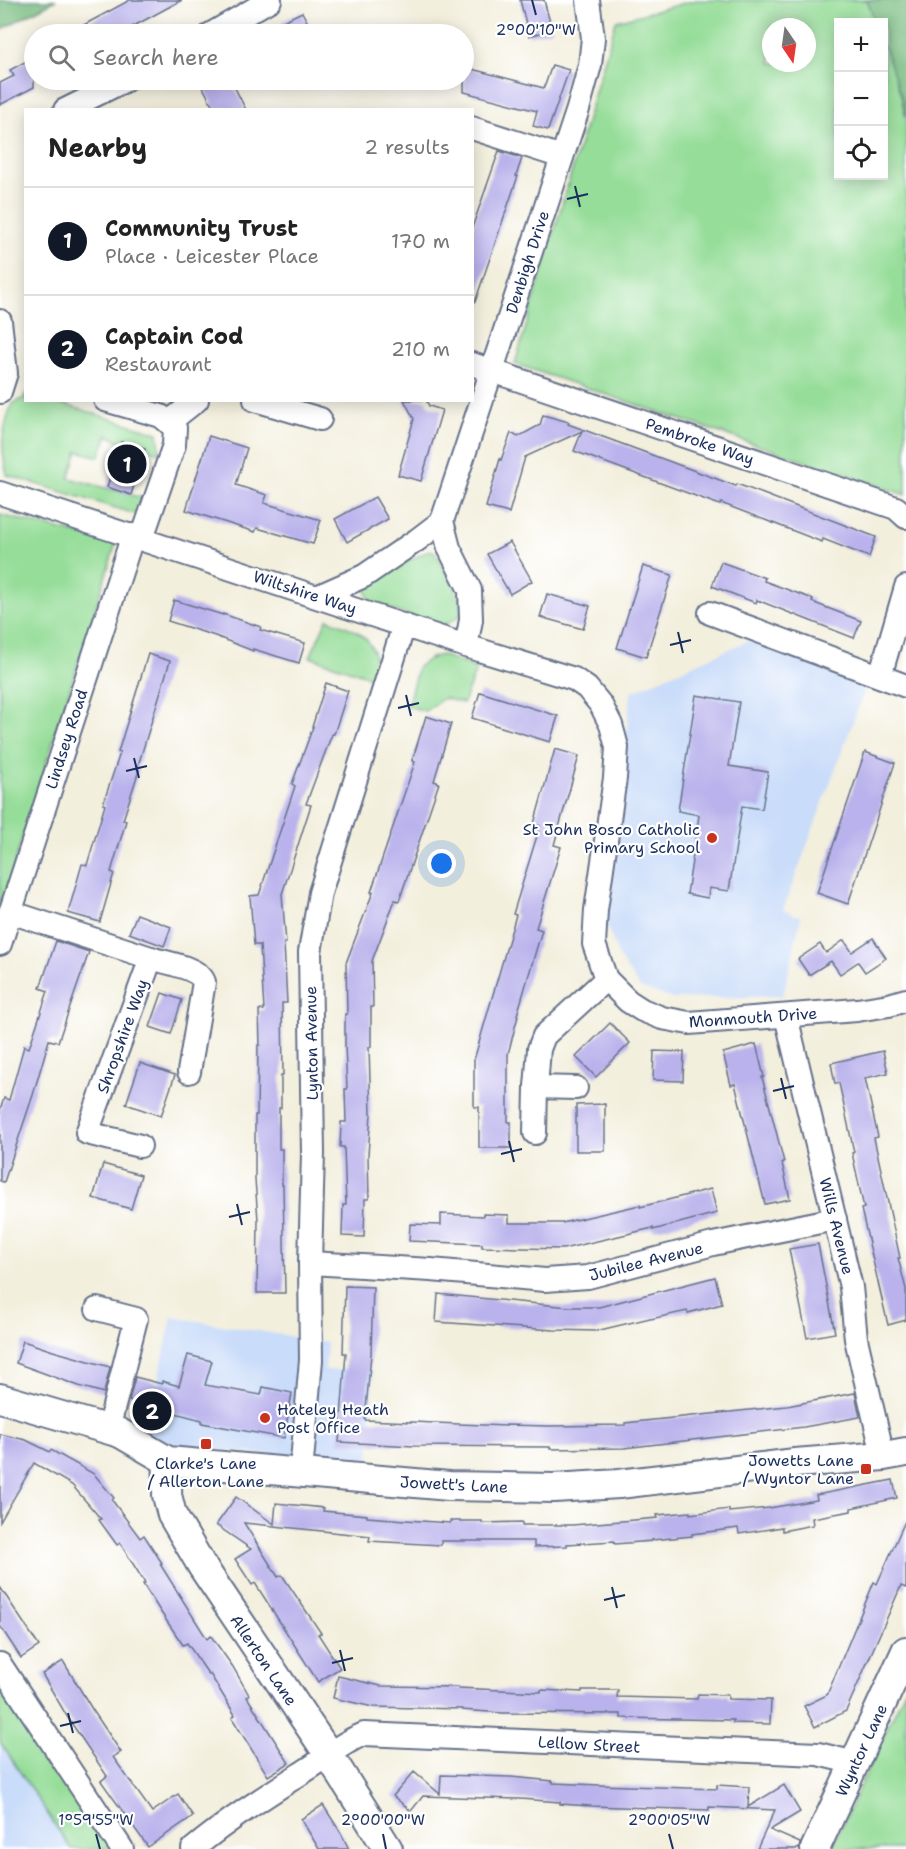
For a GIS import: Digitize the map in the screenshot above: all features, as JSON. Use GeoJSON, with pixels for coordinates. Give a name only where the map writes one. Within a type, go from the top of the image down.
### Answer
{"type":"FeatureCollection","features":[{"type":"Feature","properties":{"kind":"street"},"geometry":{"type":"LineString","coordinates":[[228,24],[270,0]]}},
{"type":"Feature","properties":{"kind":"street","name":"Denbigh Drive"},"geometry":{"type":"LineString","coordinates":[[474,398],[482,367],[578,109],[590,65],[593,38],[588,0]]}},
{"type":"Feature","properties":{"kind":"street"},"geometry":{"type":"LineString","coordinates":[[78,106],[108,90]]}},
{"type":"Feature","properties":{"kind":"street"},"geometry":{"type":"LineString","coordinates":[[474,129],[562,157]]}},
{"type":"Feature","properties":{"kind":"street"},"geometry":{"type":"LineString","coordinates":[[0,321],[11,381]]}},
{"type":"Feature","properties":{"kind":"street","name":"Pembroke Way"},"geometry":{"type":"LineString","coordinates":[[482,367],[896,507],[906,517]]}},
{"type":"Feature","properties":{"kind":"street"},"geometry":{"type":"LineString","coordinates":[[112,402],[161,416],[169,422],[194,402]]}},
{"type":"Feature","properties":{"kind":"street"},"geometry":{"type":"LineString","coordinates":[[262,402],[320,419]]}},
{"type":"Feature","properties":{"kind":"street","name":"Denbigh Drive"},"geometry":{"type":"LineString","coordinates":[[442,521],[473,402]]}},
{"type":"Feature","properties":{"kind":"street","name":"Lindsey Road"},"geometry":{"type":"LineString","coordinates":[[0,944],[137,536],[174,445],[175,428],[169,422]]}},
{"type":"Feature","properties":{"kind":"street","name":"Wiltshire Way"},"geometry":{"type":"LineString","coordinates":[[0,493],[137,536],[466,646],[574,679],[586,688],[601,705]]}},
{"type":"Feature","properties":{"kind":"street"},"geometry":{"type":"LineString","coordinates":[[319,596],[364,576],[442,521],[449,548],[470,590],[471,620],[466,646]]}},
{"type":"Feature","properties":{"kind":"street"},"geometry":{"type":"LineString","coordinates":[[880,676],[906,587]]}},
{"type":"Feature","properties":{"kind":"street"},"geometry":{"type":"LineString","coordinates":[[710,613],[906,686]]}},
{"type":"Feature","properties":{"kind":"street","name":"Lynton Avenue"},"geometry":{"type":"LineString","coordinates":[[301,1473],[311,1360],[310,1263],[313,1153],[310,952],[320,893],[404,625]]}},
{"type":"Feature","properties":{"kind":"street","name":"Monmouth Drive"},"geometry":{"type":"LineString","coordinates":[[601,705],[611,725],[617,747],[615,778],[596,910],[594,944],[606,979],[627,1001],[662,1018],[689,1023],[868,1008],[906,1000]]}},
{"type":"Feature","properties":{"kind":"street","name":"Shropshire Way"},"geometry":{"type":"LineString","coordinates":[[10,912],[151,958],[87,1132],[141,1146]]}},
{"type":"Feature","properties":{"kind":"street"},"geometry":{"type":"LineString","coordinates":[[151,958],[195,971],[202,976],[204,982],[189,1072]]}},
{"type":"Feature","properties":{"kind":"street"},"geometry":{"type":"LineString","coordinates":[[535,1133],[539,1049],[544,1035],[606,979]]}},
{"type":"Feature","properties":{"kind":"street","name":"Wills Avenue"},"geometry":{"type":"LineString","coordinates":[[786,1016],[852,1287],[856,1339],[897,1440]]}},
{"type":"Feature","properties":{"kind":"street"},"geometry":{"type":"LineString","coordinates":[[536,1087],[576,1088]]}},
{"type":"Feature","properties":{"kind":"street","name":"Jubilee Avenue"},"geometry":{"type":"LineString","coordinates":[[310,1263],[545,1280],[588,1277],[713,1244],[835,1219]]}},
{"type":"Feature","properties":{"kind":"street"},"geometry":{"type":"LineString","coordinates":[[97,1310],[136,1319],[114,1432]]}},
{"type":"Feature","properties":{"kind":"street","name":"Jowett's Lane"},"geometry":{"type":"LineString","coordinates":[[0,1398],[114,1432],[168,1461],[449,1486],[554,1488],[619,1484],[795,1462],[884,1456],[906,1452]]}},
{"type":"Feature","properties":{"kind":"street","name":"Jowett's Lane"},"geometry":{"type":"LineString","coordinates":[[795,1462],[897,1440]]}},
{"type":"Feature","properties":{"kind":"street","name":"Allerton Lane"},"geometry":{"type":"LineString","coordinates":[[168,1461],[167,1495],[172,1515],[202,1566],[388,1849]]}},
{"type":"Feature","properties":{"kind":"street","name":"Wyntor Lane"},"geometry":{"type":"LineString","coordinates":[[815,1849],[906,1651]]}},
{"type":"Feature","properties":{"kind":"street"},"geometry":{"type":"LineString","coordinates":[[0,1664],[122,1849]]}},
{"type":"Feature","properties":{"kind":"street","name":"Lellow Street"},"geometry":{"type":"LineString","coordinates":[[193,1849],[222,1825],[350,1739],[364,1734],[818,1754],[855,1763]]}},
{"type":"Feature","properties":{"kind":"shaded area","name":"St John Bosco Catholic Primary School"},"geometry":{"type":"Polygon","coordinates":[[[755,638],[867,684],[783,910],[801,917],[783,996],[673,999],[640,988],[620,959],[605,922],[631,692],[755,638]]]}},
{"type":"Feature","properties":{"kind":"shaded area"},"geometry":{"type":"Polygon","coordinates":[[[172,1317],[327,1342],[325,1370],[373,1370],[369,1466],[178,1445],[146,1434],[172,1317]]]}},
{"type":"Feature","properties":{"kind":"shaded area"},"geometry":{"type":"Polygon","coordinates":[[[0,1742],[71,1849],[0,1849],[0,1742]]]}},
{"type":"Feature","properties":{"kind":"green space"},"geometry":{"type":"Polygon","coordinates":[[[0,0],[56,0],[0,30],[0,0]]]}},
{"type":"Feature","properties":{"kind":"green space"},"geometry":{"type":"Polygon","coordinates":[[[696,0],[906,0],[906,495],[515,364],[616,21],[696,0]]]}},
{"type":"Feature","properties":{"kind":"green space"},"geometry":{"type":"Polygon","coordinates":[[[867,0],[906,0],[906,118],[888,58],[888,18],[874,18],[867,0]]]}},
{"type":"Feature","properties":{"kind":"green space"},"geometry":{"type":"Polygon","coordinates":[[[24,398],[24,402],[56,402],[158,433],[160,453],[121,442],[108,435],[99,457],[78,451],[69,478],[146,499],[135,514],[7,475],[3,455],[4,431],[12,404],[24,398]]]}},
{"type":"Feature","properties":{"kind":"green space"},"geometry":{"type":"Polygon","coordinates":[[[0,515],[116,543],[0,909],[0,515]]]}},
{"type":"Feature","properties":{"kind":"green space"},"geometry":{"type":"Polygon","coordinates":[[[430,550],[435,552],[462,602],[460,616],[443,626],[370,603],[365,587],[383,574],[430,550]]]}},
{"type":"Feature","properties":{"kind":"green space"},"geometry":{"type":"Polygon","coordinates":[[[327,619],[358,632],[369,643],[375,659],[370,677],[310,657],[327,619]]]}},
{"type":"Feature","properties":{"kind":"green space"},"geometry":{"type":"Polygon","coordinates":[[[441,655],[477,668],[463,703],[444,698],[425,711],[407,706],[418,667],[429,659],[441,655]]]}},
{"type":"Feature","properties":{"kind":"green space"},"geometry":{"type":"Polygon","coordinates":[[[0,1664],[122,1849],[71,1849],[0,1742],[0,1664]]]}},
{"type":"Feature","properties":{"kind":"green space"},"geometry":{"type":"Polygon","coordinates":[[[906,1688],[906,1849],[831,1849],[906,1688]]]}},
{"type":"Feature","properties":{"kind":"building"},"geometry":{"type":"Polygon","coordinates":[[[130,0],[182,0],[138,24],[86,24],[130,0]]]}},
{"type":"Feature","properties":{"kind":"building"},"geometry":{"type":"Polygon","coordinates":[[[520,0],[544,0],[552,30],[529,36],[520,0]]]}},
{"type":"Feature","properties":{"kind":"building"},"geometry":{"type":"Polygon","coordinates":[[[302,12],[309,24],[282,24],[281,22],[302,12]]]}},
{"type":"Feature","properties":{"kind":"building"},"geometry":{"type":"Polygon","coordinates":[[[24,62],[24,90],[28,90],[0,105],[0,83],[14,76],[10,70],[24,62]]]}},
{"type":"Feature","properties":{"kind":"building"},"geometry":{"type":"Polygon","coordinates":[[[552,65],[569,70],[548,130],[533,126],[537,111],[464,92],[464,90],[474,90],[474,70],[544,88],[552,65]]]}},
{"type":"Feature","properties":{"kind":"building"},"geometry":{"type":"Polygon","coordinates":[[[204,90],[236,90],[245,108],[214,108],[204,90]]]}},
{"type":"Feature","properties":{"kind":"building"},"geometry":{"type":"Polygon","coordinates":[[[499,151],[522,158],[475,302],[474,222],[499,151]]]}},
{"type":"Feature","properties":{"kind":"building"},"geometry":{"type":"Polygon","coordinates":[[[405,402],[427,402],[429,406],[442,410],[421,481],[398,475],[414,419],[405,402]]]}},
{"type":"Feature","properties":{"kind":"building"},"geometry":{"type":"Polygon","coordinates":[[[543,415],[569,422],[568,424],[736,486],[737,484],[876,537],[869,557],[574,451],[582,431],[525,457],[509,513],[486,507],[500,459],[511,433],[518,437],[540,425],[543,415]]]}},
{"type":"Feature","properties":{"kind":"building"},"geometry":{"type":"Polygon","coordinates":[[[209,436],[247,448],[236,485],[267,495],[264,503],[321,520],[313,544],[257,528],[255,532],[186,510],[209,436]]]}},
{"type":"Feature","properties":{"kind":"building"},"geometry":{"type":"Polygon","coordinates":[[[121,442],[145,449],[131,495],[107,487],[121,442]]]}},
{"type":"Feature","properties":{"kind":"building"},"geometry":{"type":"Polygon","coordinates":[[[375,497],[388,519],[347,542],[335,519],[375,497]]]}},
{"type":"Feature","properties":{"kind":"building"},"geometry":{"type":"Polygon","coordinates":[[[510,542],[532,581],[510,594],[487,554],[510,542]]]}},
{"type":"Feature","properties":{"kind":"building"},"geometry":{"type":"Polygon","coordinates":[[[721,562],[765,578],[764,581],[813,599],[812,602],[861,621],[854,638],[757,600],[756,603],[712,586],[721,562]]]}},
{"type":"Feature","properties":{"kind":"building"},"geometry":{"type":"Polygon","coordinates":[[[643,566],[672,575],[646,657],[617,648],[643,566]]]}},
{"type":"Feature","properties":{"kind":"building"},"geometry":{"type":"Polygon","coordinates":[[[547,594],[590,606],[583,629],[540,617],[547,594]]]}},
{"type":"Feature","properties":{"kind":"building"},"geometry":{"type":"Polygon","coordinates":[[[174,600],[223,614],[261,627],[260,630],[305,643],[299,663],[253,649],[253,651],[168,621],[174,600]]]}},
{"type":"Feature","properties":{"kind":"building"},"geometry":{"type":"Polygon","coordinates":[[[148,654],[170,661],[123,820],[126,821],[111,872],[114,873],[100,922],[68,913],[82,864],[87,865],[148,654]]]}},
{"type":"Feature","properties":{"kind":"building"},"geometry":{"type":"Polygon","coordinates":[[[326,683],[348,691],[334,734],[332,734],[306,804],[311,805],[282,894],[287,1003],[282,1003],[283,1075],[281,1075],[281,1108],[279,1108],[279,1149],[282,1149],[285,1293],[257,1293],[258,1220],[255,1179],[255,1115],[257,1115],[258,1045],[260,1045],[259,1010],[264,1010],[260,945],[254,945],[250,896],[259,895],[295,786],[292,784],[326,683]]]}},
{"type":"Feature","properties":{"kind":"building"},"geometry":{"type":"Polygon","coordinates":[[[480,692],[558,716],[550,742],[472,718],[480,692]]]}},
{"type":"Feature","properties":{"kind":"building"},"geometry":{"type":"Polygon","coordinates":[[[696,695],[739,702],[729,766],[768,772],[762,809],[742,806],[729,891],[709,888],[708,898],[687,894],[699,815],[678,811],[696,695]]]}},
{"type":"Feature","properties":{"kind":"building"},"geometry":{"type":"Polygon","coordinates":[[[426,716],[451,724],[434,781],[439,783],[399,901],[395,900],[372,961],[373,1007],[371,1007],[371,1047],[369,1047],[371,1114],[368,1155],[369,1199],[365,1199],[364,1237],[342,1236],[343,1205],[346,1205],[344,1147],[340,1147],[341,1122],[346,1122],[346,963],[373,892],[371,892],[415,762],[412,761],[426,716]]]}},
{"type":"Feature","properties":{"kind":"building"},"geometry":{"type":"Polygon","coordinates":[[[555,749],[579,756],[554,845],[561,847],[536,928],[542,930],[508,1054],[508,1122],[511,1122],[511,1148],[479,1148],[479,1107],[474,1107],[474,1060],[516,915],[513,914],[540,826],[534,824],[555,749]]]}},
{"type":"Feature","properties":{"kind":"building"},"geometry":{"type":"Polygon","coordinates":[[[865,752],[895,763],[848,904],[817,893],[865,752]]]}},
{"type":"Feature","properties":{"kind":"building"},"geometry":{"type":"Polygon","coordinates":[[[137,914],[171,927],[164,946],[129,933],[137,914]]]}},
{"type":"Feature","properties":{"kind":"building"},"geometry":{"type":"Polygon","coordinates":[[[873,938],[886,958],[865,972],[858,962],[840,974],[831,961],[809,975],[798,959],[820,944],[826,953],[844,940],[852,952],[873,938]]]}},
{"type":"Feature","properties":{"kind":"building"},"geometry":{"type":"Polygon","coordinates":[[[56,941],[89,952],[58,1042],[49,1040],[4,1182],[0,1181],[0,1110],[4,1098],[9,1100],[24,1046],[29,1048],[48,991],[40,988],[56,941]]]}},
{"type":"Feature","properties":{"kind":"building"},"geometry":{"type":"Polygon","coordinates":[[[162,993],[182,1000],[171,1034],[150,1027],[162,993]]]}},
{"type":"Feature","properties":{"kind":"building"},"geometry":{"type":"Polygon","coordinates":[[[610,1023],[630,1043],[596,1077],[576,1057],[610,1023]]]}},
{"type":"Feature","properties":{"kind":"building"},"geometry":{"type":"Polygon","coordinates":[[[756,1044],[784,1162],[782,1163],[790,1199],[765,1204],[735,1084],[731,1085],[723,1053],[756,1044]]]}},
{"type":"Feature","properties":{"kind":"building"},"geometry":{"type":"Polygon","coordinates":[[[654,1051],[684,1052],[683,1081],[653,1080],[654,1051]]]}},
{"type":"Feature","properties":{"kind":"building"},"geometry":{"type":"Polygon","coordinates":[[[883,1051],[888,1073],[865,1078],[878,1137],[874,1138],[906,1289],[906,1320],[888,1325],[861,1209],[864,1208],[839,1083],[835,1084],[831,1063],[883,1051]]]}},
{"type":"Feature","properties":{"kind":"building"},"geometry":{"type":"Polygon","coordinates":[[[140,1063],[175,1075],[161,1116],[126,1104],[140,1063]]]}},
{"type":"Feature","properties":{"kind":"building"},"geometry":{"type":"Polygon","coordinates":[[[605,1104],[605,1151],[576,1151],[576,1105],[605,1104]]]}},
{"type":"Feature","properties":{"kind":"building"},"geometry":{"type":"Polygon","coordinates":[[[103,1164],[141,1175],[131,1209],[93,1198],[103,1164]]]}},
{"type":"Feature","properties":{"kind":"building"},"geometry":{"type":"Polygon","coordinates":[[[711,1189],[717,1213],[653,1230],[653,1228],[563,1249],[482,1247],[482,1244],[409,1241],[410,1224],[441,1225],[441,1214],[509,1215],[509,1223],[562,1223],[711,1189]]]}},
{"type":"Feature","properties":{"kind":"building"},"geometry":{"type":"Polygon","coordinates":[[[818,1244],[835,1333],[807,1338],[789,1249],[818,1244]]]}},
{"type":"Feature","properties":{"kind":"building"},"geometry":{"type":"Polygon","coordinates":[[[715,1277],[722,1304],[596,1331],[436,1322],[438,1294],[569,1307],[599,1307],[715,1277]]]}},
{"type":"Feature","properties":{"kind":"building"},"geometry":{"type":"Polygon","coordinates":[[[345,1286],[373,1287],[371,1354],[365,1420],[506,1426],[625,1425],[625,1423],[787,1406],[855,1393],[860,1417],[804,1427],[624,1448],[550,1449],[550,1447],[414,1446],[339,1442],[346,1353],[343,1353],[345,1286]]]}},
{"type":"Feature","properties":{"kind":"building"},"geometry":{"type":"Polygon","coordinates":[[[23,1341],[110,1367],[104,1393],[16,1363],[23,1341]]]}},
{"type":"Feature","properties":{"kind":"building"},"geometry":{"type":"Polygon","coordinates":[[[188,1355],[212,1361],[205,1385],[261,1395],[263,1387],[292,1393],[284,1438],[202,1423],[202,1420],[129,1401],[135,1377],[179,1386],[188,1355]]]}},
{"type":"Feature","properties":{"kind":"building"},"geometry":{"type":"Polygon","coordinates":[[[0,1434],[26,1440],[50,1452],[51,1450],[94,1474],[114,1498],[112,1500],[140,1538],[144,1535],[207,1639],[211,1636],[233,1667],[249,1695],[247,1697],[289,1763],[268,1776],[232,1718],[235,1715],[210,1674],[187,1643],[183,1645],[143,1584],[145,1583],[120,1543],[117,1545],[99,1520],[101,1519],[72,1485],[34,1463],[0,1522],[0,1434]]]}},
{"type":"Feature","properties":{"kind":"building"},"geometry":{"type":"Polygon","coordinates":[[[893,1480],[897,1498],[851,1508],[851,1511],[812,1518],[813,1525],[782,1531],[782,1527],[739,1534],[738,1528],[692,1534],[692,1536],[615,1544],[614,1541],[534,1547],[534,1541],[441,1541],[441,1545],[369,1541],[370,1536],[244,1523],[278,1577],[282,1575],[321,1633],[318,1634],[340,1668],[318,1682],[255,1583],[252,1585],[235,1559],[251,1549],[216,1525],[236,1497],[274,1524],[276,1503],[324,1508],[323,1511],[367,1515],[367,1517],[406,1520],[572,1525],[658,1518],[657,1515],[690,1512],[690,1514],[729,1509],[729,1512],[769,1508],[817,1500],[816,1495],[893,1480]]]}},
{"type":"Feature","properties":{"kind":"building"},"geometry":{"type":"Polygon","coordinates":[[[906,1519],[906,1588],[901,1586],[846,1711],[815,1727],[804,1706],[827,1695],[874,1582],[877,1584],[906,1519]]]}},
{"type":"Feature","properties":{"kind":"building"},"geometry":{"type":"Polygon","coordinates":[[[0,1587],[39,1646],[21,1658],[0,1626],[0,1587]]]}},
{"type":"Feature","properties":{"kind":"building"},"geometry":{"type":"Polygon","coordinates":[[[63,1661],[121,1752],[113,1757],[152,1812],[178,1794],[193,1816],[148,1847],[101,1781],[107,1776],[42,1674],[63,1661]]]}},
{"type":"Feature","properties":{"kind":"building"},"geometry":{"type":"Polygon","coordinates":[[[338,1676],[381,1686],[458,1687],[541,1692],[541,1690],[582,1692],[582,1690],[618,1690],[617,1697],[697,1699],[698,1694],[728,1695],[728,1699],[771,1700],[770,1724],[733,1723],[733,1720],[621,1718],[621,1714],[503,1713],[462,1709],[373,1707],[333,1698],[338,1676]]]}},
{"type":"Feature","properties":{"kind":"building"},"geometry":{"type":"Polygon","coordinates":[[[414,1772],[440,1794],[441,1775],[511,1777],[553,1781],[553,1783],[599,1785],[717,1789],[717,1785],[749,1787],[748,1807],[784,1785],[800,1812],[770,1830],[800,1843],[799,1849],[757,1849],[775,1810],[591,1806],[520,1799],[423,1796],[411,1811],[393,1796],[414,1772]]]}},
{"type":"Feature","properties":{"kind":"building"},"geometry":{"type":"Polygon","coordinates":[[[323,1805],[349,1849],[319,1849],[301,1819],[323,1805]]]}},
{"type":"Feature","properties":{"kind":"place","name":"Community Trust"},"geometry":{"type":"Point","coordinates":[127,464]}},
{"type":"Feature","properties":{"kind":"place","name":"St John Bosco Catholic Primary School"},"geometry":{"type":"Point","coordinates":[712,838]}},
{"type":"Feature","properties":{"kind":"place","name":"Captain Cod"},"geometry":{"type":"Point","coordinates":[152,1411]}},
{"type":"Feature","properties":{"kind":"place","name":"Hateley Heath Post Office"},"geometry":{"type":"Point","coordinates":[265,1418]}},
{"type":"Feature","properties":{"kind":"place","name":"Clarke's Lane / Allerton Lane"},"geometry":{"type":"Point","coordinates":[206,1444]}},
{"type":"Feature","properties":{"kind":"place","name":"Jowetts Lane / Wyntor Lane"},"geometry":{"type":"Point","coordinates":[866,1469]}}]}
